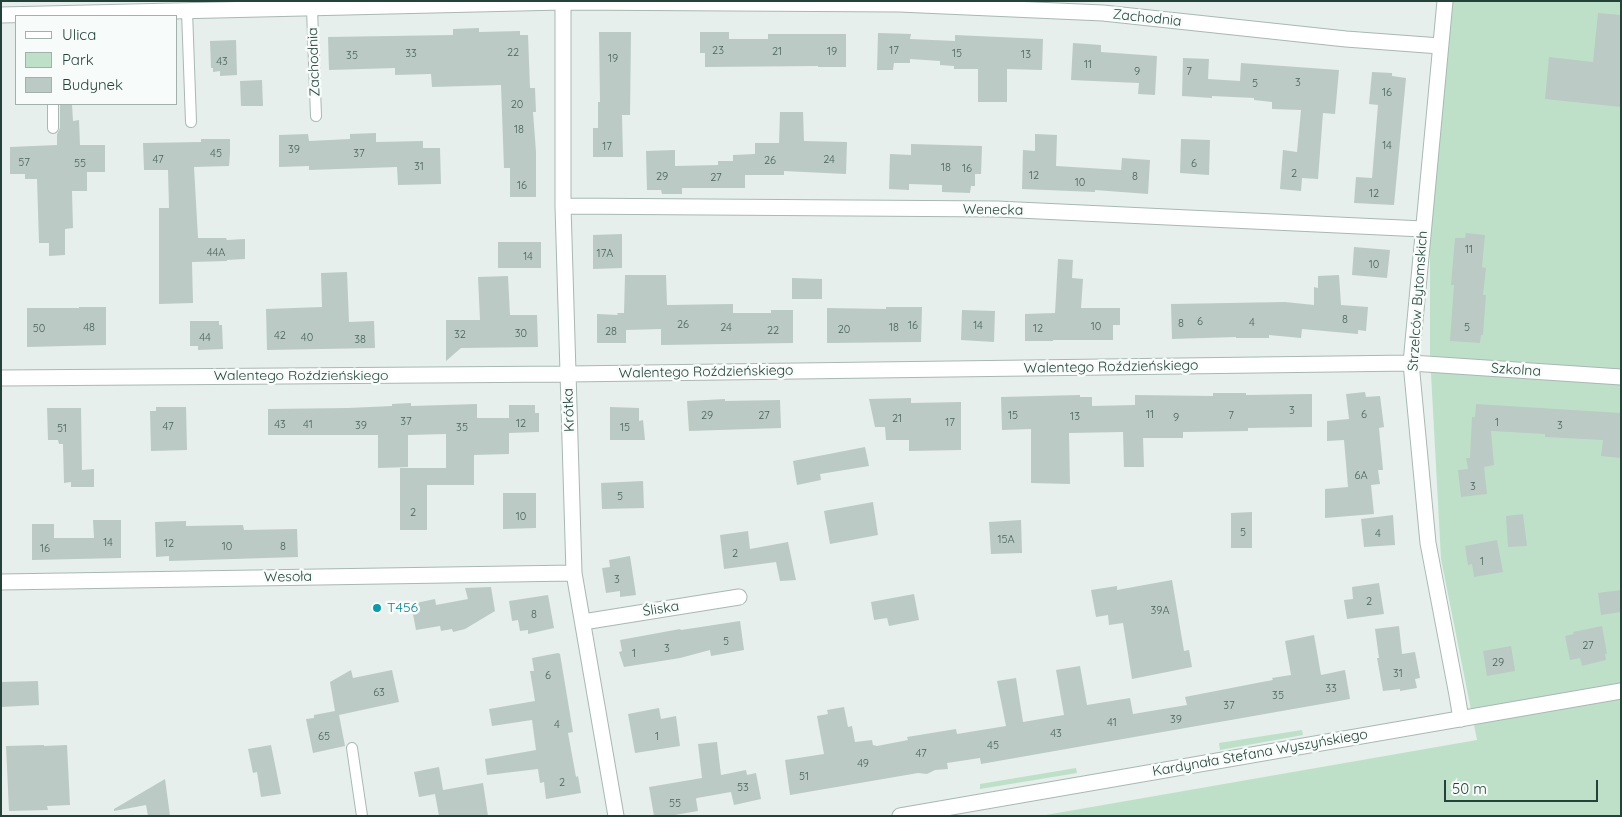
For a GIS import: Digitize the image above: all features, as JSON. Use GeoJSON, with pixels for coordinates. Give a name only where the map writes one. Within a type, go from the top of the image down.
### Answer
{"type":"FeatureCollection","features":[{"type":"Feature","properties":{"kind":"street","name":"Strzelców Bytomskich"},"geometry":{"type":"LineString","coordinates":[[1445,1],[1411,363],[1428,543],[1461,719]]}},
{"type":"Feature","properties":{"kind":"street","name":"Zachodnia"},"geometry":{"type":"LineString","coordinates":[[1,15],[563,2],[899,4],[1083,12],[1346,39],[1440,46]]}},
{"type":"Feature","properties":{"kind":"street","name":"Krótka"},"geometry":{"type":"LineString","coordinates":[[563,2],[563,206],[574,573],[616,816]]}},
{"type":"Feature","properties":{"kind":"street","name":"Wenecka"},"geometry":{"type":"LineString","coordinates":[[563,206],[997,209],[1423,229]]}},
{"type":"Feature","properties":{"kind":"street","name":"Walentego Roździeńskiego"},"geometry":{"type":"LineString","coordinates":[[1,378],[568,374],[1411,363]]}},
{"type":"Feature","properties":{"kind":"street","name":"Szkolna"},"geometry":{"type":"LineString","coordinates":[[1411,363],[1621,377]]}},
{"type":"Feature","properties":{"kind":"street","name":"Wesoła"},"geometry":{"type":"LineString","coordinates":[[1,582],[574,573]]}},
{"type":"Feature","properties":{"kind":"street","name":"Śliska"},"geometry":{"type":"LineString","coordinates":[[583,622],[739,597]]}},
{"type":"Feature","properties":{"kind":"street","name":"Kardynała Stefana Wyszyńskiego"},"geometry":{"type":"LineString","coordinates":[[900,816],[1621,691]]}},
{"type":"Feature","properties":{"kind":"lane","name":"Zachodnia"},"geometry":{"type":"LineString","coordinates":[[312,9],[316,116]]}},
{"type":"Feature","properties":{"kind":"lane"},"geometry":{"type":"LineString","coordinates":[[187,11],[191,122]]}},
{"type":"Feature","properties":{"kind":"lane"},"geometry":{"type":"LineString","coordinates":[[53,105],[53,128]]}},
{"type":"Feature","properties":{"kind":"lane"},"geometry":{"type":"LineString","coordinates":[[352,748],[362,816]]}},
{"type":"Feature","properties":{"kind":"green space"},"geometry":{"type":"Polygon","coordinates":[[[1447,1],[1621,1],[1621,816],[1040,816],[1477,740],[1441,559],[1430,355],[1430,174],[1447,1]]]}},
{"type":"Feature","properties":{"kind":"green space"},"geometry":{"type":"Polygon","coordinates":[[[1302,730],[1303,735],[1220,750],[1219,743],[1302,730]]]}},
{"type":"Feature","properties":{"kind":"green space"},"geometry":{"type":"Polygon","coordinates":[[[1076,768],[1077,773],[980,789],[980,784],[1076,768]]]}},
{"type":"Feature","properties":{"kind":"building"},"geometry":{"type":"Polygon","coordinates":[[[1598,13],[1621,15],[1621,107],[1545,99],[1549,57],[1593,62],[1598,13]]]}},
{"type":"Feature","properties":{"kind":"building"},"geometry":{"type":"Polygon","coordinates":[[[479,28],[479,32],[520,31],[520,35],[528,35],[530,88],[535,88],[536,112],[533,112],[536,152],[536,197],[510,197],[510,168],[504,168],[501,85],[432,87],[431,74],[395,75],[395,68],[329,70],[328,37],[453,35],[453,29],[479,28]]]}},
{"type":"Feature","properties":{"kind":"building"},"geometry":{"type":"Polygon","coordinates":[[[599,32],[631,32],[630,115],[622,115],[623,157],[593,157],[593,128],[598,128],[598,102],[600,102],[599,32]]]}},
{"type":"Feature","properties":{"kind":"building"},"geometry":{"type":"Polygon","coordinates":[[[700,32],[729,32],[729,39],[768,39],[768,34],[846,34],[846,67],[705,67],[705,53],[700,53],[700,32]]]}},
{"type":"Feature","properties":{"kind":"building"},"geometry":{"type":"Polygon","coordinates":[[[878,33],[911,34],[910,39],[955,41],[955,35],[1043,39],[1042,70],[1007,69],[1007,102],[978,102],[978,69],[954,69],[954,66],[940,65],[940,61],[910,59],[910,63],[894,63],[893,70],[877,70],[878,33]]]}},
{"type":"Feature","properties":{"kind":"building"},"geometry":{"type":"Polygon","coordinates":[[[236,40],[237,75],[220,76],[220,71],[213,72],[213,68],[211,68],[210,41],[236,40]]]}},
{"type":"Feature","properties":{"kind":"building"},"geometry":{"type":"Polygon","coordinates":[[[1073,43],[1101,45],[1101,52],[1157,56],[1155,95],[1138,94],[1139,83],[1071,80],[1073,43]]]}},
{"type":"Feature","properties":{"kind":"building"},"geometry":{"type":"Polygon","coordinates":[[[1183,58],[1209,59],[1208,79],[1240,81],[1241,63],[1339,70],[1335,114],[1323,113],[1318,179],[1302,178],[1301,191],[1280,189],[1283,150],[1297,152],[1301,110],[1272,109],[1272,102],[1254,100],[1254,98],[1182,96],[1183,58]]]}},
{"type":"Feature","properties":{"kind":"building"},"geometry":{"type":"Polygon","coordinates":[[[1372,72],[1392,73],[1392,76],[1406,78],[1394,205],[1354,203],[1356,177],[1372,178],[1378,105],[1369,104],[1372,72]]]}},
{"type":"Feature","properties":{"kind":"building"},"geometry":{"type":"Polygon","coordinates":[[[262,80],[263,106],[241,106],[240,81],[262,80]]]}},
{"type":"Feature","properties":{"kind":"building"},"geometry":{"type":"Polygon","coordinates":[[[60,105],[72,105],[73,121],[79,120],[80,145],[105,145],[105,172],[87,172],[87,191],[72,191],[73,228],[65,229],[65,255],[49,256],[49,243],[39,243],[37,179],[25,179],[25,174],[10,174],[10,147],[57,145],[57,134],[60,128],[60,105]]]}},
{"type":"Feature","properties":{"kind":"building"},"geometry":{"type":"Polygon","coordinates":[[[780,112],[803,112],[804,141],[847,142],[846,174],[784,171],[784,175],[745,175],[745,188],[682,188],[682,194],[662,194],[661,190],[647,190],[646,151],[675,150],[675,166],[718,165],[718,161],[733,161],[733,155],[755,154],[755,143],[779,143],[780,112]]]}},
{"type":"Feature","properties":{"kind":"building"},"geometry":{"type":"Polygon","coordinates":[[[376,133],[376,142],[423,141],[423,148],[440,148],[441,184],[398,185],[397,167],[309,170],[309,166],[279,167],[279,135],[308,134],[309,141],[350,139],[350,134],[376,133]]]}},
{"type":"Feature","properties":{"kind":"building"},"geometry":{"type":"Polygon","coordinates":[[[1035,134],[1057,135],[1056,166],[1121,170],[1122,158],[1150,160],[1148,194],[1095,190],[1095,192],[1022,189],[1023,150],[1035,151],[1035,134]]]}},
{"type":"Feature","properties":{"kind":"building"},"geometry":{"type":"Polygon","coordinates":[[[201,139],[230,139],[230,153],[229,166],[194,167],[198,238],[245,239],[245,259],[192,262],[193,303],[159,304],[159,208],[169,208],[168,170],[144,170],[143,143],[201,142],[201,139]]]}},
{"type":"Feature","properties":{"kind":"building"},"geometry":{"type":"Polygon","coordinates":[[[1181,139],[1210,140],[1209,175],[1180,173],[1181,139]]]}},
{"type":"Feature","properties":{"kind":"building"},"geometry":{"type":"Polygon","coordinates":[[[911,144],[982,146],[981,174],[975,174],[975,186],[971,186],[970,193],[942,192],[942,185],[909,184],[909,190],[889,189],[890,154],[911,155],[911,144]]]}},
{"type":"Feature","properties":{"kind":"building"},"geometry":{"type":"Polygon","coordinates":[[[1466,233],[1485,235],[1482,267],[1486,268],[1483,295],[1486,295],[1483,335],[1481,335],[1480,343],[1450,341],[1454,285],[1451,285],[1455,238],[1465,238],[1466,233]]]}},
{"type":"Feature","properties":{"kind":"building"},"geometry":{"type":"Polygon","coordinates":[[[622,234],[622,268],[593,269],[593,235],[622,234]]]}},
{"type":"Feature","properties":{"kind":"building"},"geometry":{"type":"Polygon","coordinates":[[[498,242],[541,242],[541,268],[498,268],[498,242]]]}},
{"type":"Feature","properties":{"kind":"building"},"geometry":{"type":"Polygon","coordinates":[[[1354,247],[1390,250],[1387,278],[1352,275],[1354,247]]]}},
{"type":"Feature","properties":{"kind":"building"},"geometry":{"type":"Polygon","coordinates":[[[1058,259],[1073,260],[1072,278],[1083,279],[1081,308],[1120,308],[1120,325],[1113,325],[1113,340],[1025,341],[1025,314],[1055,313],[1058,259]]]}},
{"type":"Feature","properties":{"kind":"building"},"geometry":{"type":"Polygon","coordinates":[[[347,272],[349,322],[374,321],[375,348],[267,350],[266,309],[322,307],[321,273],[347,272]]]}},
{"type":"Feature","properties":{"kind":"building"},"geometry":{"type":"Polygon","coordinates":[[[625,275],[666,275],[667,305],[733,304],[733,313],[771,313],[771,310],[793,310],[793,343],[661,345],[661,329],[626,330],[626,343],[597,343],[597,314],[618,315],[617,313],[624,313],[625,275]]]}},
{"type":"Feature","properties":{"kind":"building"},"geometry":{"type":"Polygon","coordinates":[[[1339,275],[1341,305],[1368,307],[1366,331],[1358,330],[1358,334],[1302,329],[1301,338],[1269,335],[1269,338],[1172,339],[1171,304],[1285,302],[1314,305],[1314,287],[1318,288],[1318,276],[1339,275]]]}},
{"type":"Feature","properties":{"kind":"building"},"geometry":{"type":"Polygon","coordinates":[[[508,276],[510,315],[537,315],[538,347],[461,348],[446,361],[446,320],[480,320],[478,277],[508,276]]]}},
{"type":"Feature","properties":{"kind":"building"},"geometry":{"type":"Polygon","coordinates":[[[792,278],[822,279],[822,299],[792,299],[792,278]]]}},
{"type":"Feature","properties":{"kind":"building"},"geometry":{"type":"Polygon","coordinates":[[[106,307],[106,345],[27,347],[27,308],[106,307]]]}},
{"type":"Feature","properties":{"kind":"building"},"geometry":{"type":"Polygon","coordinates":[[[886,307],[922,307],[921,342],[827,343],[827,308],[886,309],[886,307]]]}},
{"type":"Feature","properties":{"kind":"building"},"geometry":{"type":"Polygon","coordinates":[[[962,310],[995,311],[994,342],[961,340],[962,310]]]}},
{"type":"Feature","properties":{"kind":"building"},"geometry":{"type":"Polygon","coordinates":[[[190,321],[219,321],[219,325],[222,325],[223,349],[198,350],[198,346],[190,346],[190,321]]]}},
{"type":"Feature","properties":{"kind":"building"},"geometry":{"type":"Polygon","coordinates":[[[1365,392],[1366,397],[1380,396],[1384,427],[1379,428],[1383,470],[1378,470],[1380,484],[1371,485],[1374,514],[1325,518],[1325,489],[1348,487],[1344,440],[1327,441],[1327,421],[1349,419],[1346,394],[1365,392]]]}},
{"type":"Feature","properties":{"kind":"building"},"geometry":{"type":"Polygon","coordinates":[[[1213,393],[1246,393],[1246,395],[1312,394],[1312,427],[1248,428],[1248,431],[1183,432],[1183,438],[1143,438],[1144,467],[1124,467],[1123,432],[1069,433],[1070,484],[1031,483],[1031,429],[1002,430],[1001,397],[1080,395],[1080,397],[1092,397],[1092,406],[1135,405],[1135,395],[1213,396],[1213,393]]]}},
{"type":"Feature","properties":{"kind":"building"},"geometry":{"type":"Polygon","coordinates":[[[911,398],[911,403],[961,402],[961,450],[909,451],[909,440],[886,440],[885,427],[875,427],[869,399],[911,398]]]}},
{"type":"Feature","properties":{"kind":"building"},"geometry":{"type":"Polygon","coordinates":[[[725,399],[725,401],[780,400],[781,428],[689,431],[687,401],[725,399]]]}},
{"type":"Feature","properties":{"kind":"building"},"geometry":{"type":"Polygon","coordinates":[[[411,403],[411,406],[477,404],[477,418],[509,418],[509,405],[535,405],[535,413],[539,413],[539,432],[509,433],[509,454],[474,455],[474,485],[427,485],[427,530],[400,530],[400,468],[446,468],[446,434],[408,435],[408,467],[378,468],[378,435],[268,435],[268,409],[348,408],[411,403]]]}},
{"type":"Feature","properties":{"kind":"building"},"geometry":{"type":"Polygon","coordinates":[[[1476,404],[1621,413],[1621,458],[1601,456],[1603,440],[1545,437],[1545,434],[1491,431],[1494,465],[1484,467],[1487,494],[1461,497],[1458,470],[1468,469],[1466,458],[1470,458],[1472,417],[1475,417],[1476,404]]]}},
{"type":"Feature","properties":{"kind":"building"},"geometry":{"type":"Polygon","coordinates":[[[156,407],[186,407],[187,450],[151,451],[150,411],[156,411],[156,407]]]}},
{"type":"Feature","properties":{"kind":"building"},"geometry":{"type":"Polygon","coordinates":[[[610,407],[639,408],[639,421],[643,420],[645,440],[610,440],[610,407]]]}},
{"type":"Feature","properties":{"kind":"building"},"geometry":{"type":"Polygon","coordinates":[[[47,408],[81,408],[82,470],[94,469],[94,487],[71,487],[71,482],[64,483],[63,444],[59,444],[58,440],[48,440],[47,408]]]}},
{"type":"Feature","properties":{"kind":"building"},"geometry":{"type":"Polygon","coordinates":[[[865,447],[869,466],[820,474],[821,480],[797,485],[793,461],[865,447]]]}},
{"type":"Feature","properties":{"kind":"building"},"geometry":{"type":"Polygon","coordinates":[[[643,481],[644,508],[602,509],[601,483],[643,481]]]}},
{"type":"Feature","properties":{"kind":"building"},"geometry":{"type":"Polygon","coordinates":[[[503,493],[536,493],[536,528],[503,529],[503,493]]]}},
{"type":"Feature","properties":{"kind":"building"},"geometry":{"type":"Polygon","coordinates":[[[873,502],[878,535],[830,544],[824,511],[873,502]]]}},
{"type":"Feature","properties":{"kind":"building"},"geometry":{"type":"Polygon","coordinates":[[[1252,512],[1252,548],[1231,548],[1231,513],[1252,512]]]}},
{"type":"Feature","properties":{"kind":"building"},"geometry":{"type":"Polygon","coordinates":[[[1523,514],[1527,546],[1508,547],[1506,516],[1523,514]]]}},
{"type":"Feature","properties":{"kind":"building"},"geometry":{"type":"Polygon","coordinates":[[[1393,515],[1395,545],[1364,547],[1361,519],[1393,515]]]}},
{"type":"Feature","properties":{"kind":"building"},"geometry":{"type":"Polygon","coordinates":[[[93,520],[121,520],[121,558],[32,560],[32,524],[54,524],[54,538],[94,538],[93,520]]]}},
{"type":"Feature","properties":{"kind":"building"},"geometry":{"type":"Polygon","coordinates":[[[1021,520],[1022,553],[991,554],[989,522],[1021,520]]]}},
{"type":"Feature","properties":{"kind":"building"},"geometry":{"type":"Polygon","coordinates":[[[186,521],[186,526],[243,525],[244,530],[297,529],[298,557],[169,561],[169,556],[156,557],[155,522],[186,521]]]}},
{"type":"Feature","properties":{"kind":"building"},"geometry":{"type":"Polygon","coordinates":[[[748,531],[750,549],[788,542],[796,580],[780,581],[776,562],[724,569],[720,535],[748,531]]]}},
{"type":"Feature","properties":{"kind":"building"},"geometry":{"type":"Polygon","coordinates":[[[1497,540],[1503,572],[1474,577],[1472,564],[1468,565],[1465,546],[1497,540]]]}},
{"type":"Feature","properties":{"kind":"building"},"geometry":{"type":"Polygon","coordinates":[[[630,556],[636,595],[620,597],[620,591],[606,593],[602,568],[610,567],[609,560],[630,556]]]}},
{"type":"Feature","properties":{"kind":"building"},"geometry":{"type":"Polygon","coordinates":[[[1172,580],[1184,651],[1189,650],[1192,667],[1132,679],[1123,623],[1109,625],[1108,615],[1096,617],[1091,590],[1117,586],[1117,590],[1172,580]]]}},
{"type":"Feature","properties":{"kind":"building"},"geometry":{"type":"Polygon","coordinates":[[[1379,583],[1384,614],[1347,619],[1344,600],[1353,599],[1352,587],[1379,583]]]}},
{"type":"Feature","properties":{"kind":"building"},"geometry":{"type":"Polygon","coordinates":[[[491,587],[495,611],[465,629],[453,632],[452,629],[441,631],[440,626],[416,630],[411,604],[435,599],[436,605],[468,599],[465,588],[491,587]]]}},
{"type":"Feature","properties":{"kind":"building"},"geometry":{"type":"Polygon","coordinates":[[[1621,590],[1621,612],[1601,615],[1598,593],[1621,590]]]}},
{"type":"Feature","properties":{"kind":"building"},"geometry":{"type":"Polygon","coordinates":[[[914,594],[919,620],[889,626],[887,618],[874,620],[871,602],[914,594]]]}},
{"type":"Feature","properties":{"kind":"building"},"geometry":{"type":"Polygon","coordinates":[[[548,595],[554,628],[528,634],[528,630],[520,631],[518,620],[512,621],[509,601],[548,595]]]}},
{"type":"Feature","properties":{"kind":"building"},"geometry":{"type":"Polygon","coordinates":[[[740,621],[744,650],[711,656],[710,650],[680,658],[624,667],[619,652],[622,651],[620,640],[740,621]]]}},
{"type":"Feature","properties":{"kind":"building"},"geometry":{"type":"Polygon","coordinates":[[[1399,626],[1402,654],[1415,652],[1420,678],[1415,679],[1417,688],[1383,691],[1377,658],[1379,658],[1375,629],[1399,626]]]}},
{"type":"Feature","properties":{"kind":"building"},"geometry":{"type":"Polygon","coordinates":[[[1602,626],[1607,654],[1605,654],[1606,660],[1582,666],[1580,658],[1570,660],[1565,636],[1574,634],[1573,632],[1602,626]]]}},
{"type":"Feature","properties":{"kind":"building"},"geometry":{"type":"Polygon","coordinates":[[[1314,635],[1321,675],[1345,670],[1350,699],[981,764],[980,758],[947,763],[948,769],[935,770],[927,774],[918,773],[790,795],[785,760],[824,754],[817,716],[828,714],[827,710],[844,707],[848,727],[852,726],[855,742],[872,740],[873,745],[877,746],[908,740],[907,737],[956,729],[957,734],[1006,726],[997,681],[1016,678],[1023,722],[1064,715],[1056,670],[1080,666],[1087,705],[1130,698],[1133,714],[1187,705],[1185,697],[1291,675],[1285,641],[1314,635]]]}},
{"type":"Feature","properties":{"kind":"building"},"geometry":{"type":"Polygon","coordinates":[[[1511,646],[1515,671],[1487,676],[1483,651],[1511,646]]]}},
{"type":"Feature","properties":{"kind":"building"},"geometry":{"type":"Polygon","coordinates":[[[560,654],[573,732],[568,733],[581,793],[546,799],[544,782],[540,783],[538,769],[487,775],[485,759],[536,750],[532,720],[492,726],[489,709],[535,701],[530,671],[534,671],[532,658],[560,654]]]}},
{"type":"Feature","properties":{"kind":"building"},"geometry":{"type":"Polygon","coordinates":[[[351,670],[353,678],[392,670],[399,702],[339,715],[345,746],[313,753],[306,719],[314,718],[314,715],[335,711],[330,682],[351,670]]]}},
{"type":"Feature","properties":{"kind":"building"},"geometry":{"type":"Polygon","coordinates":[[[38,681],[39,705],[1,707],[1,682],[38,681]]]}},
{"type":"Feature","properties":{"kind":"building"},"geometry":{"type":"Polygon","coordinates":[[[659,708],[661,719],[676,716],[680,746],[635,753],[628,714],[659,708]]]}},
{"type":"Feature","properties":{"kind":"building"},"geometry":{"type":"Polygon","coordinates":[[[717,742],[721,775],[746,770],[747,775],[756,773],[761,799],[734,805],[731,792],[697,798],[698,811],[669,816],[654,816],[649,787],[702,778],[698,744],[717,742]]]}},
{"type":"Feature","properties":{"kind":"building"},"geometry":{"type":"Polygon","coordinates":[[[67,745],[70,805],[47,806],[48,810],[9,811],[6,746],[67,745]]]}},
{"type":"Feature","properties":{"kind":"building"},"geometry":{"type":"Polygon","coordinates":[[[271,745],[281,794],[261,797],[257,772],[253,773],[248,749],[271,745]]]}},
{"type":"Feature","properties":{"kind":"building"},"geometry":{"type":"Polygon","coordinates":[[[439,767],[443,790],[483,783],[488,816],[439,816],[435,794],[419,797],[414,772],[439,767]]]}},
{"type":"Feature","properties":{"kind":"building"},"geometry":{"type":"Polygon","coordinates":[[[165,779],[170,816],[148,816],[146,805],[114,811],[114,809],[165,779]]]}},
{"type":"Feature","properties":{"kind":"place","name":"T456"},"geometry":{"type":"Point","coordinates":[377,608]}}]}
